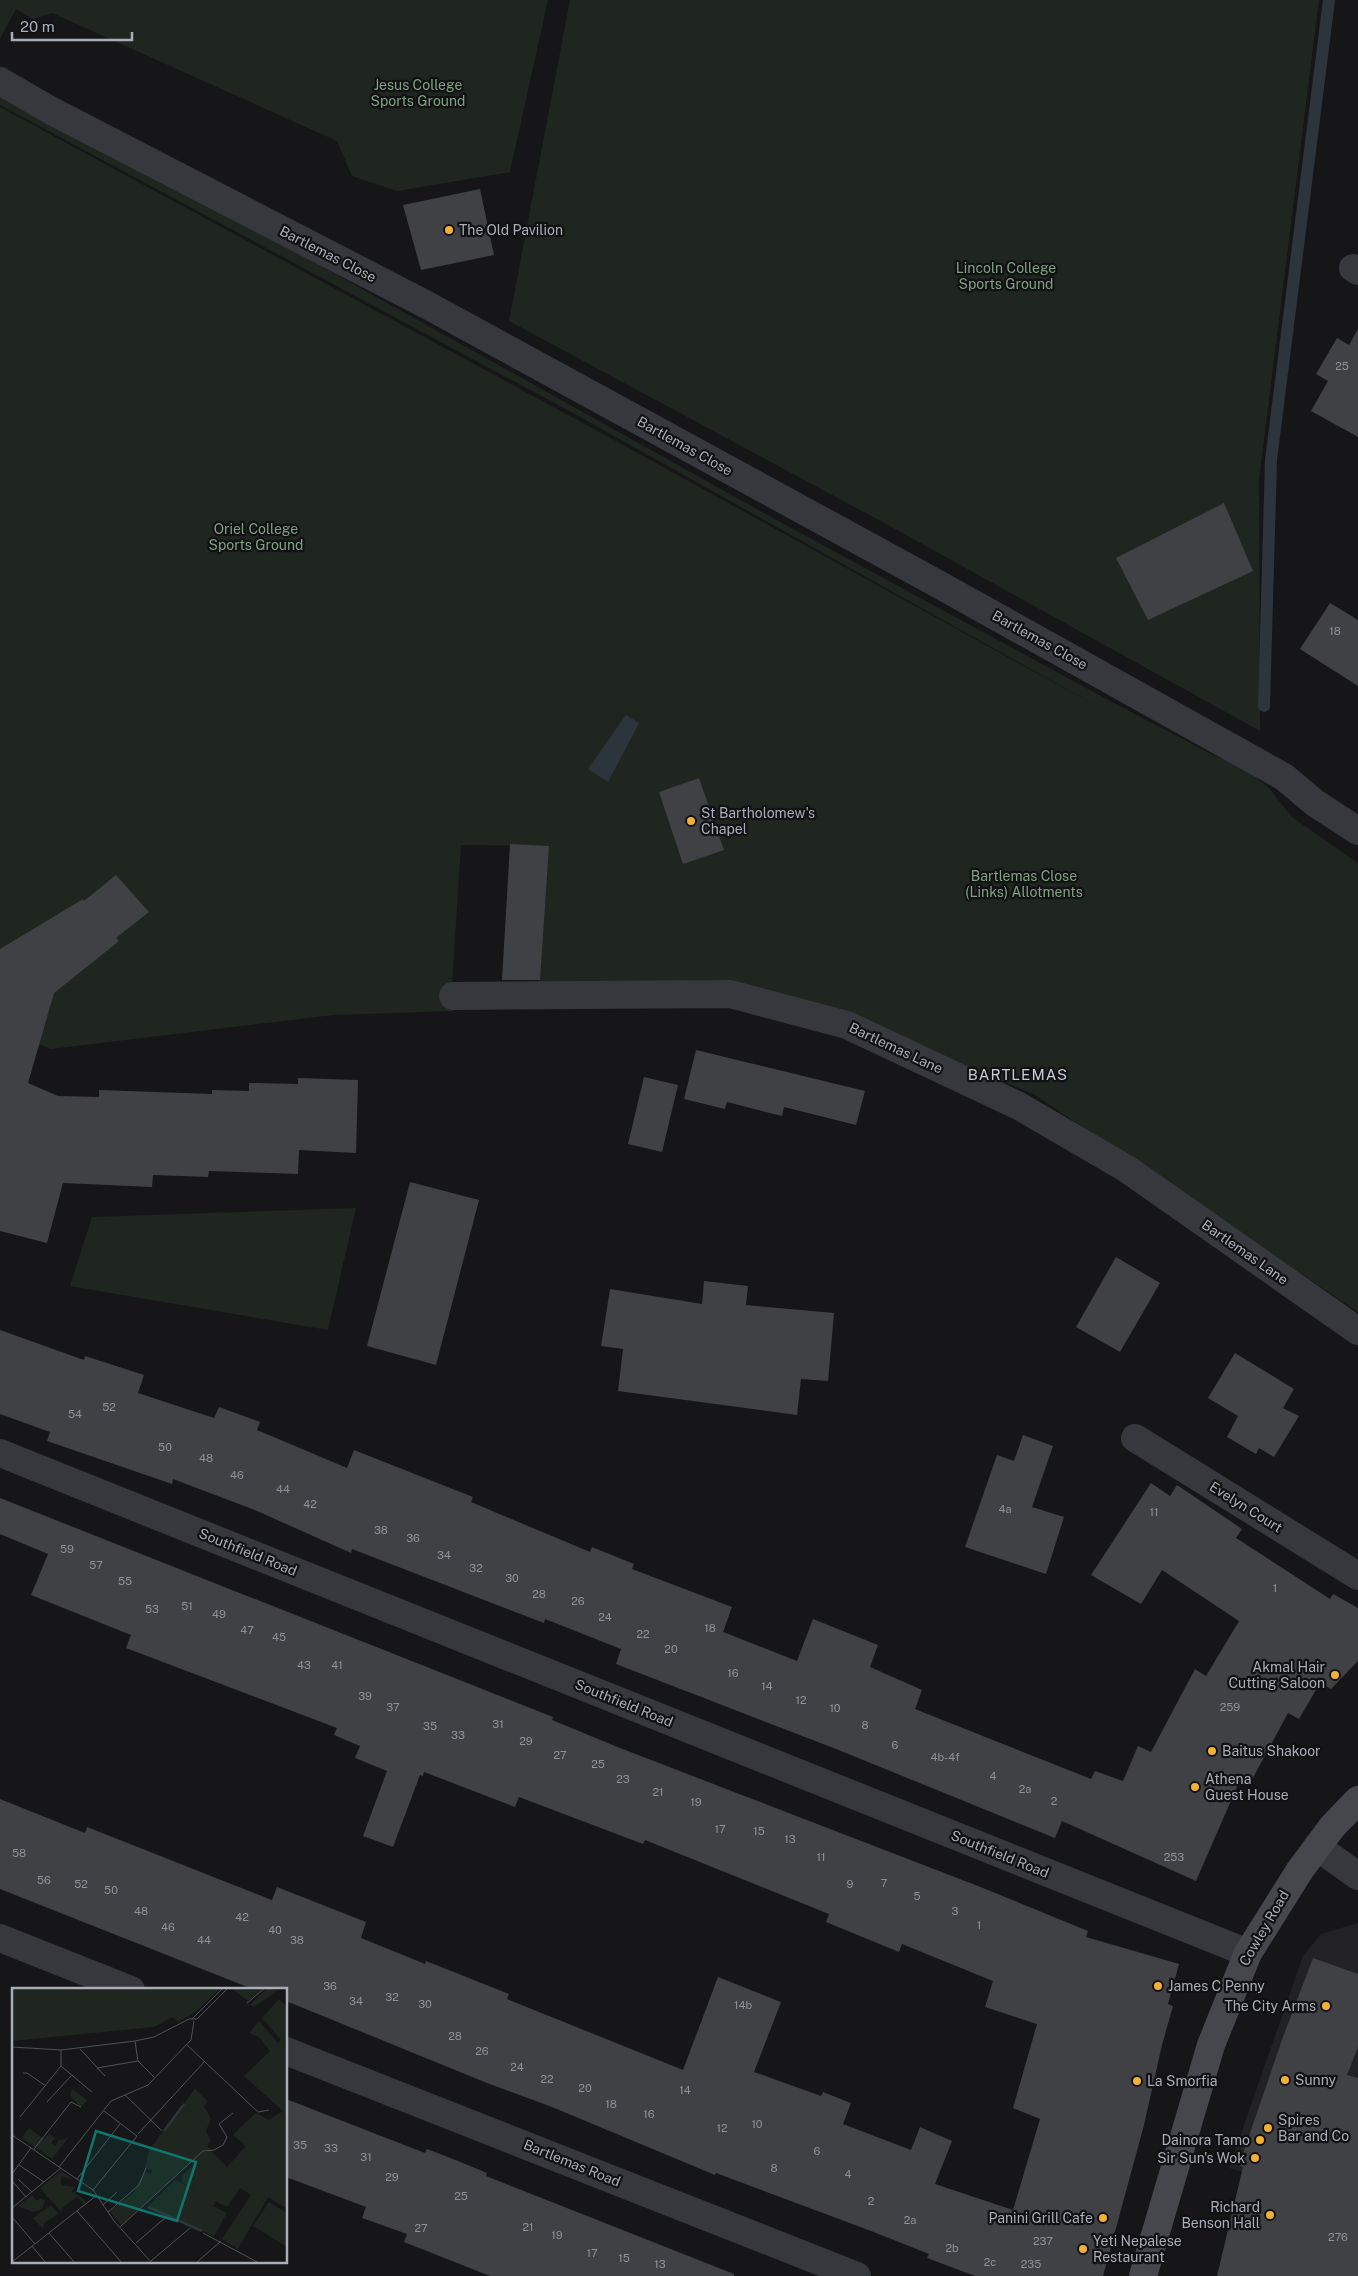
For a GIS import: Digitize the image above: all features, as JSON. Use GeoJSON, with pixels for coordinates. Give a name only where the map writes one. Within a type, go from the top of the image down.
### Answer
{"type":"FeatureCollection","features":[{"type":"Feature","properties":{"kind":"main road","name":"Cowley Road"},"geometry":{"type":"LineString","coordinates":[[1143,2276],[1211,2045],[1248,1953],[1288,1886],[1332,1827],[1358,1800]]}},
{"type":"Feature","properties":{"kind":"street","name":"Bartlemas Close"},"geometry":{"type":"LineString","coordinates":[[0,81],[59,114],[427,305],[938,584],[1284,777],[1315,803],[1358,831]]}},
{"type":"Feature","properties":{"kind":"street","name":"Bartlemas Lane"},"geometry":{"type":"LineString","coordinates":[[453,996],[730,994],[847,1025],[1019,1106],[1127,1170],[1358,1331]]}},
{"type":"Feature","properties":{"kind":"street","name":"Evelyn Court"},"geometry":{"type":"LineString","coordinates":[[1135,1438],[1358,1576]]}},
{"type":"Feature","properties":{"kind":"street","name":"Southfield Road"},"geometry":{"type":"LineString","coordinates":[[0,1453],[1248,1953]]}},
{"type":"Feature","properties":{"kind":"street"},"geometry":{"type":"LineString","coordinates":[[1317,1847],[1358,1876]]}},
{"type":"Feature","properties":{"kind":"street"},"geometry":{"type":"LineString","coordinates":[[0,1938],[126,1988]]}},
{"type":"Feature","properties":{"kind":"street","name":"Bartlemas Road"},"geometry":{"type":"LineString","coordinates":[[288,2052],[857,2276]]}},
{"type":"Feature","properties":{"kind":"shaded area"},"geometry":{"type":"Polygon","coordinates":[[[626,715],[639,723],[608,782],[588,769],[626,715]]]}},
{"type":"Feature","properties":{"kind":"shaded area"},"geometry":{"type":"Polygon","coordinates":[[[1358,1923],[1358,2202],[1229,2168],[1303,1956],[1321,1934],[1358,1923]]]}},
{"type":"Feature","properties":{"kind":"green space","name":"Jesus College Sports Ground"},"geometry":{"type":"Polygon","coordinates":[[[0,0],[548,0],[510,172],[397,191],[352,176],[337,141],[52,13],[33,19],[16,9],[0,39],[0,0]]]}},
{"type":"Feature","properties":{"kind":"green space","name":"Lincoln College Sports Ground"},"geometry":{"type":"Polygon","coordinates":[[[570,0],[1319,0],[1259,480],[1260,731],[888,525],[509,321],[570,0]]]}},
{"type":"Feature","properties":{"kind":"green space"},"geometry":{"type":"Polygon","coordinates":[[[0,95],[260,232],[771,517],[1112,702],[1215,756],[1243,768],[1269,788],[1292,817],[1358,863],[1358,1312],[1035,1095],[830,1009],[785,994],[723,983],[539,986],[548,846],[461,845],[452,986],[453,1011],[333,1015],[51,1049],[0,1028],[0,107],[605,435],[1111,714],[573,413],[0,105],[0,95]]]}},
{"type":"Feature","properties":{"kind":"green space"},"geometry":{"type":"Polygon","coordinates":[[[356,1208],[328,1330],[70,1286],[92,1217],[356,1208]]]}},
{"type":"Feature","properties":{"kind":"building","name":"The Old Pavilion"},"geometry":{"type":"Polygon","coordinates":[[[480,189],[494,255],[421,270],[403,205],[480,189]]]}},
{"type":"Feature","properties":{"kind":"building"},"geometry":{"type":"Polygon","coordinates":[[[1358,329],[1358,437],[1311,411],[1328,381],[1316,374],[1337,338],[1349,345],[1358,329]]]}},
{"type":"Feature","properties":{"kind":"building"},"geometry":{"type":"Polygon","coordinates":[[[1224,503],[1253,571],[1148,620],[1116,558],[1224,503]]]}},
{"type":"Feature","properties":{"kind":"building"},"geometry":{"type":"Polygon","coordinates":[[[1330,603],[1358,620],[1358,686],[1300,649],[1330,603]]]}},
{"type":"Feature","properties":{"kind":"building","name":"St Bartholomew's Chapel"},"geometry":{"type":"Polygon","coordinates":[[[699,778],[724,850],[683,864],[659,792],[699,778]]]}},
{"type":"Feature","properties":{"kind":"building"},"geometry":{"type":"Polygon","coordinates":[[[510,844],[549,846],[540,980],[502,980],[510,844]]]}},
{"type":"Feature","properties":{"kind":"building"},"geometry":{"type":"Polygon","coordinates":[[[116,875],[149,912],[116,938],[119,941],[54,993],[28,1083],[58,1096],[99,1097],[99,1090],[212,1094],[212,1090],[249,1091],[249,1083],[298,1084],[298,1078],[358,1080],[356,1153],[299,1150],[298,1174],[209,1171],[208,1177],[153,1175],[152,1187],[63,1183],[47,1243],[0,1231],[0,949],[83,899],[84,901],[116,875]]]}},
{"type":"Feature","properties":{"kind":"building"},"geometry":{"type":"Polygon","coordinates":[[[696,1050],[865,1091],[856,1125],[784,1107],[782,1116],[727,1102],[725,1109],[684,1099],[696,1050]]]}},
{"type":"Feature","properties":{"kind":"building"},"geometry":{"type":"Polygon","coordinates":[[[644,1077],[678,1085],[662,1152],[628,1144],[644,1077]]]}},
{"type":"Feature","properties":{"kind":"building"},"geometry":{"type":"Polygon","coordinates":[[[410,1182],[479,1200],[436,1365],[367,1346],[410,1182]]]}},
{"type":"Feature","properties":{"kind":"building"},"geometry":{"type":"Polygon","coordinates":[[[1116,1257],[1160,1283],[1120,1352],[1076,1327],[1116,1257]]]}},
{"type":"Feature","properties":{"kind":"building"},"geometry":{"type":"Polygon","coordinates":[[[704,1281],[748,1286],[746,1305],[834,1313],[828,1381],[801,1379],[797,1415],[618,1391],[623,1349],[601,1346],[610,1289],[702,1304],[704,1281]]]}},
{"type":"Feature","properties":{"kind":"building"},"geometry":{"type":"Polygon","coordinates":[[[0,1330],[84,1360],[85,1356],[144,1375],[138,1393],[214,1418],[219,1407],[260,1422],[257,1430],[347,1468],[354,1450],[473,1497],[471,1502],[590,1552],[592,1547],[634,1564],[632,1569],[732,1607],[723,1632],[797,1661],[813,1619],[878,1645],[870,1667],[922,1690],[915,1709],[1091,1779],[1095,1771],[1123,1781],[1138,1746],[1151,1752],[1195,1669],[1206,1676],[1239,1621],[1162,1570],[1141,1604],[1091,1575],[1151,1483],[1170,1496],[1177,1485],[1242,1529],[1236,1538],[1330,1599],[1333,1594],[1358,1608],[1358,1661],[1331,1689],[1320,1683],[1299,1719],[1288,1713],[1249,1785],[1240,1780],[1196,1881],[1062,1821],[1055,1838],[836,1749],[616,1664],[621,1649],[545,1619],[544,1623],[352,1549],[351,1553],[257,1511],[173,1479],[172,1484],[47,1441],[50,1432],[0,1414],[0,1330]]]}},
{"type":"Feature","properties":{"kind":"building"},"geometry":{"type":"Polygon","coordinates":[[[1235,1353],[1294,1389],[1283,1408],[1299,1416],[1274,1457],[1259,1448],[1256,1454],[1227,1437],[1238,1416],[1208,1398],[1235,1353]]]}},
{"type":"Feature","properties":{"kind":"building"},"geometry":{"type":"Polygon","coordinates":[[[1023,1435],[1053,1446],[1032,1507],[1064,1517],[1046,1574],[965,1547],[997,1455],[1014,1461],[1023,1435]]]}},
{"type":"Feature","properties":{"kind":"building"},"geometry":{"type":"Polygon","coordinates":[[[0,1498],[553,1717],[552,1720],[620,1748],[978,1886],[1088,1931],[1086,1937],[1179,1964],[1168,2004],[1173,2006],[1144,2125],[1103,2276],[975,2276],[927,2258],[929,2254],[716,2173],[715,2175],[552,2107],[487,2083],[288,2002],[288,1988],[250,1988],[0,1889],[0,1799],[85,1833],[87,1827],[272,1900],[277,1887],[366,1922],[361,1938],[425,1964],[426,1961],[509,1994],[507,1999],[683,2070],[718,1977],[781,2002],[754,2072],[821,2096],[823,2092],[851,2103],[843,2124],[911,2150],[920,2127],[952,2141],[935,2184],[1013,2210],[1040,2119],[1013,2108],[1037,2024],[985,2007],[993,1981],[902,1944],[899,1952],[826,1922],[829,1914],[645,1840],[643,1844],[519,1797],[515,1807],[424,1772],[423,1776],[420,1775],[393,1847],[363,1836],[387,1771],[355,1758],[360,1746],[334,1735],[337,1728],[126,1648],[131,1635],[31,1595],[48,1554],[0,1534],[0,1498]]]}},
{"type":"Feature","properties":{"kind":"building"},"geometry":{"type":"Polygon","coordinates":[[[1313,1958],[1358,1974],[1358,2047],[1347,2075],[1358,2078],[1358,2276],[1217,2276],[1243,2167],[1239,2165],[1283,2037],[1313,1958]]]}},
{"type":"Feature","properties":{"kind":"building"},"geometry":{"type":"Polygon","coordinates":[[[288,2100],[425,2153],[427,2149],[458,2161],[487,2173],[486,2176],[734,2274],[734,2276],[490,2276],[404,2242],[407,2234],[362,2218],[366,2207],[288,2178],[288,2100]]]}},
{"type":"Feature","properties":{"kind":"waterway"},"geometry":{"type":"LineString","coordinates":[[1264,706],[1271,460],[1329,0]]}},
{"type":"Feature","properties":{"kind":"place","name":"The Old Pavilion"},"geometry":{"type":"Point","coordinates":[449,230]}},
{"type":"Feature","properties":{"kind":"place","name":"St Bartholomew's Chapel"},"geometry":{"type":"Point","coordinates":[691,821]}},
{"type":"Feature","properties":{"kind":"place","name":"Akmal Hair Cutting Saloon"},"geometry":{"type":"Point","coordinates":[1335,1675]}},
{"type":"Feature","properties":{"kind":"place","name":"Baitus Shakoor"},"geometry":{"type":"Point","coordinates":[1212,1751]}},
{"type":"Feature","properties":{"kind":"place","name":"Athena Guest House"},"geometry":{"type":"Point","coordinates":[1195,1787]}},
{"type":"Feature","properties":{"kind":"place","name":"James C Penny"},"geometry":{"type":"Point","coordinates":[1158,1986]}},
{"type":"Feature","properties":{"kind":"place","name":"The City Arms"},"geometry":{"type":"Point","coordinates":[1326,2006]}},
{"type":"Feature","properties":{"kind":"place","name":"Sunny"},"geometry":{"type":"Point","coordinates":[1285,2080]}},
{"type":"Feature","properties":{"kind":"place","name":"La Smorfia"},"geometry":{"type":"Point","coordinates":[1137,2081]}},
{"type":"Feature","properties":{"kind":"place","name":"Spires Bar and Co"},"geometry":{"type":"Point","coordinates":[1268,2128]}},
{"type":"Feature","properties":{"kind":"place","name":"Dainora Tamo"},"geometry":{"type":"Point","coordinates":[1260,2140]}},
{"type":"Feature","properties":{"kind":"place","name":"Sir Sun's Wok"},"geometry":{"type":"Point","coordinates":[1255,2158]}},
{"type":"Feature","properties":{"kind":"place","name":"Richard Benson Hall"},"geometry":{"type":"Point","coordinates":[1270,2215]}},
{"type":"Feature","properties":{"kind":"place","name":"Panini Grill Cafe"},"geometry":{"type":"Point","coordinates":[1103,2218]}},
{"type":"Feature","properties":{"kind":"place","name":"Yeti Nepalese Restaurant"},"geometry":{"type":"Point","coordinates":[1083,2249]}},
{"type":"Feature","properties":{"kind":"district","name":"BARTLEMAS"},"geometry":{"type":"Point","coordinates":[1018,1074]}},
{"type":"Feature","properties":{"kind":"park label","name":"Oriel College Sports Ground"},"geometry":{"type":"Point","coordinates":[256,538]}},
{"type":"Feature","properties":{"kind":"park label","name":"Bartlemas Close (Links) Allotments"},"geometry":{"type":"Point","coordinates":[1024,884]}}]}
